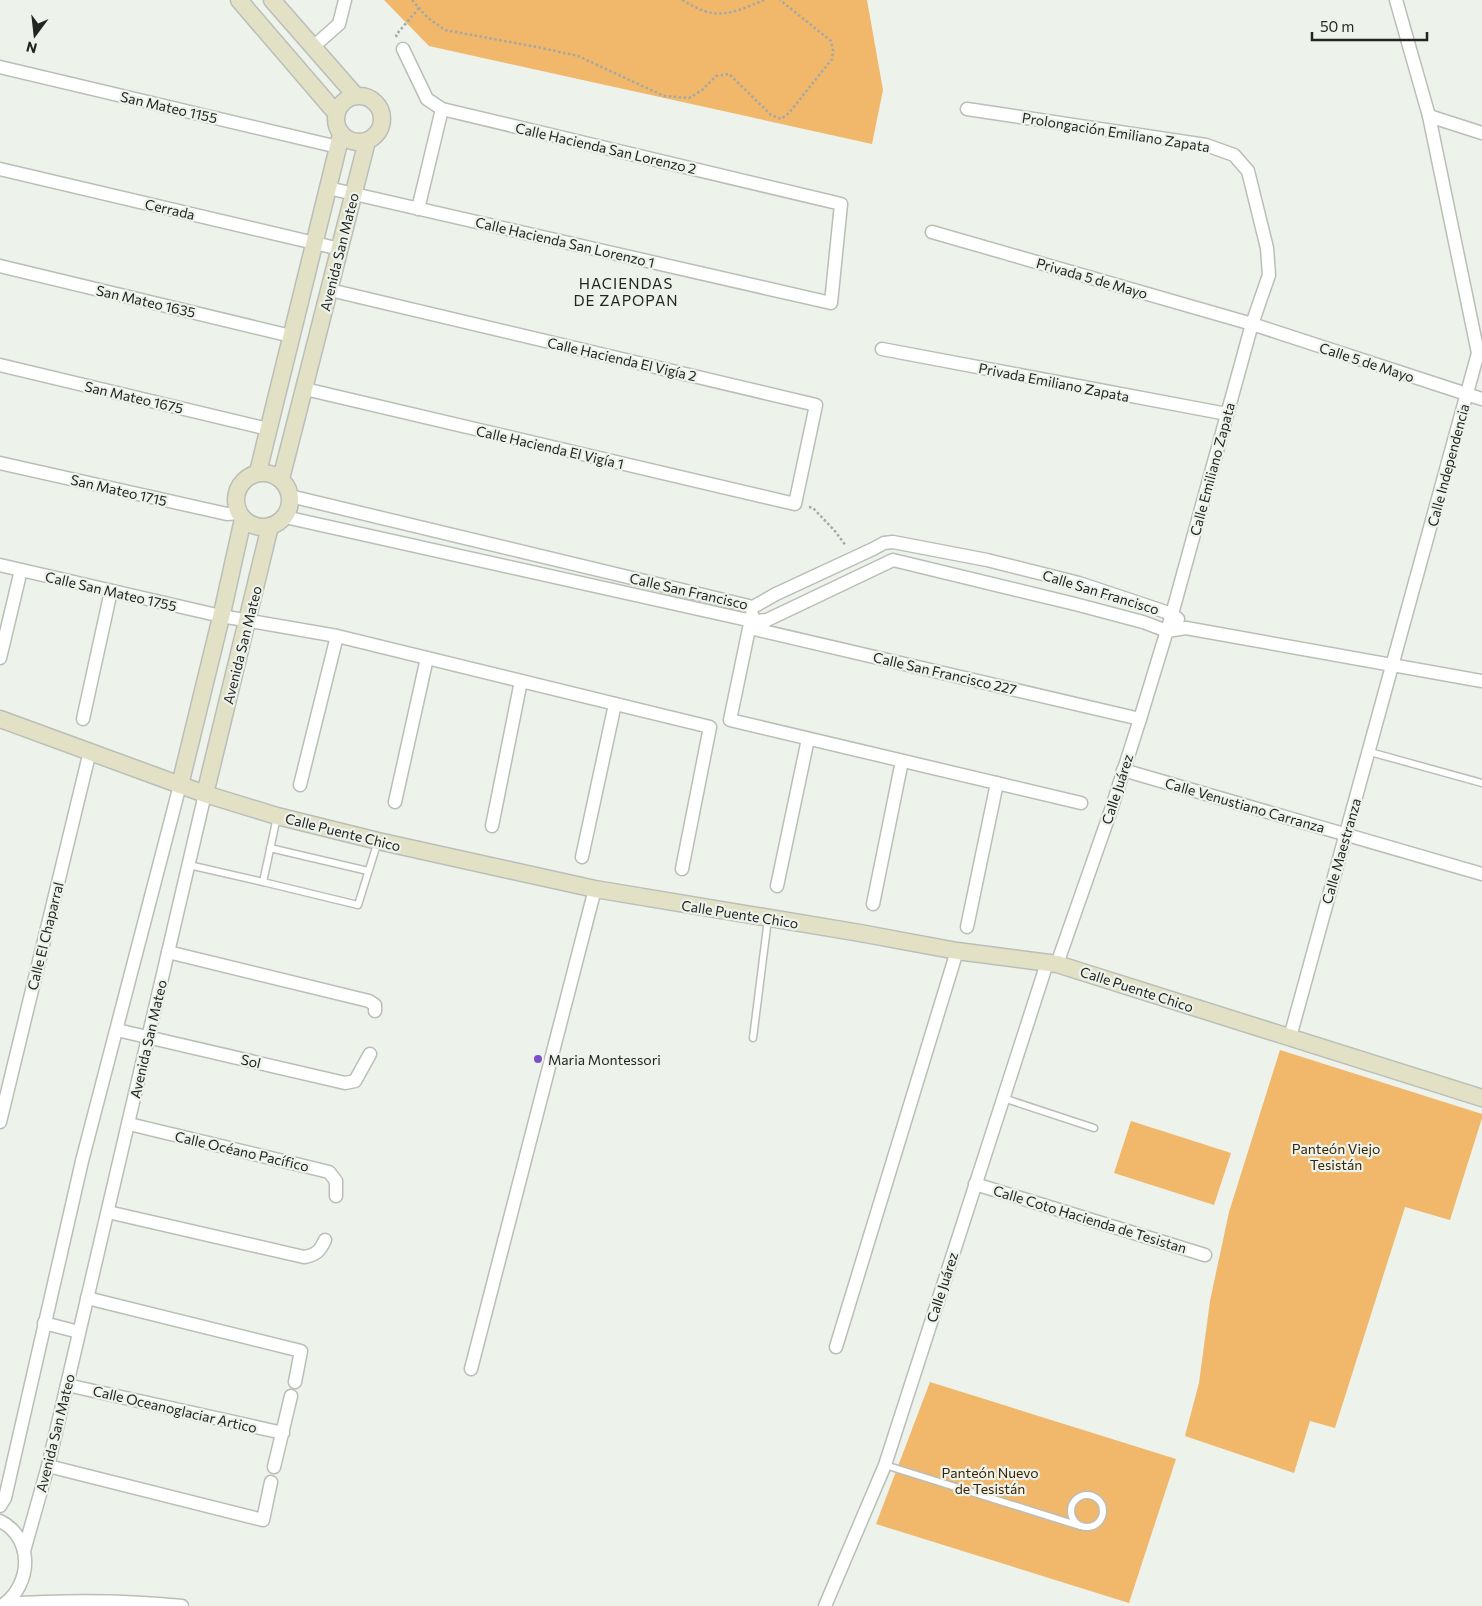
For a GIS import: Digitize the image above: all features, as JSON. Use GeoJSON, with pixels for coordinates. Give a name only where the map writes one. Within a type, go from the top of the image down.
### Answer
{"type":"FeatureCollection","features":[{"type":"Feature","properties":{"kind":"street","name":"Avenida San Mateo"},"geometry":{"type":"LineString","coordinates":[[0,1506],[5,1498],[82,1161],[216,639],[240,516],[235,503],[236,493],[240,483],[248,476],[258,472],[340,141],[335,121],[336,113],[239,0]]}},
{"type":"Feature","properties":{"kind":"street","name":"Avenida San Mateo"},"geometry":{"type":"LineString","coordinates":[[272,0],[356,96],[372,100],[382,114],[379,130],[374,137],[367,141],[282,479]]}},
{"type":"Feature","properties":{"kind":"street"},"geometry":{"type":"LineString","coordinates":[[313,47],[339,24],[344,0]]}},
{"type":"Feature","properties":{"kind":"street","name":"Calle Independencia"},"geometry":{"type":"LineString","coordinates":[[1393,664],[1478,353],[1429,116],[1396,0]]}},
{"type":"Feature","properties":{"kind":"street"},"geometry":{"type":"LineString","coordinates":[[403,49],[428,99],[442,109],[418,209]]}},
{"type":"Feature","properties":{"kind":"street","name":"San Mateo 1155"},"geometry":{"type":"LineString","coordinates":[[0,67],[340,141]]}},
{"type":"Feature","properties":{"kind":"street"},"geometry":{"type":"LineString","coordinates":[[336,113],[340,105],[347,99],[356,96]]}},
{"type":"Feature","properties":{"kind":"street","name":"Calle Hacienda San Lorenzo 2"},"geometry":{"type":"LineString","coordinates":[[442,109],[841,204],[831,304]]}},
{"type":"Feature","properties":{"kind":"street","name":"Prolongación Emiliano Zapata"},"geometry":{"type":"LineString","coordinates":[[967,109],[1206,145],[1234,154],[1248,171],[1267,248],[1269,275],[1252,324]]}},
{"type":"Feature","properties":{"kind":"street"},"geometry":{"type":"LineString","coordinates":[[1429,116],[1482,133]]}},
{"type":"Feature","properties":{"kind":"street"},"geometry":{"type":"LineString","coordinates":[[340,141],[367,141]]}},
{"type":"Feature","properties":{"kind":"street","name":"Cerrada"},"geometry":{"type":"LineString","coordinates":[[0,169],[340,249]]}},
{"type":"Feature","properties":{"kind":"street","name":"Calle Hacienda San Lorenzo 1"},"geometry":{"type":"LineString","coordinates":[[328,188],[831,304]]}},
{"type":"Feature","properties":{"kind":"street","name":"Privada 5 de Mayo"},"geometry":{"type":"LineString","coordinates":[[932,232],[1252,324]]}},
{"type":"Feature","properties":{"kind":"street","name":"San Mateo 1635"},"geometry":{"type":"LineString","coordinates":[[0,266],[290,340]]}},
{"type":"Feature","properties":{"kind":"street","name":"Calle Hacienda El Vigía 2"},"geometry":{"type":"LineString","coordinates":[[330,290],[816,405],[795,504]]}},
{"type":"Feature","properties":{"kind":"street","name":"Calle 5 de Mayo"},"geometry":{"type":"LineString","coordinates":[[1252,324],[1482,399]]}},
{"type":"Feature","properties":{"kind":"street","name":"Calle Emiliano Zapata"},"geometry":{"type":"LineString","coordinates":[[1172,614],[1252,324]]}},
{"type":"Feature","properties":{"kind":"street"},"geometry":{"type":"LineString","coordinates":[[290,340],[314,352]]}},
{"type":"Feature","properties":{"kind":"street","name":"Privada Emiliano Zapata"},"geometry":{"type":"LineString","coordinates":[[882,349],[1227,414]]}},
{"type":"Feature","properties":{"kind":"street","name":"San Mateo 1675"},"geometry":{"type":"LineString","coordinates":[[0,365],[268,429]]}},
{"type":"Feature","properties":{"kind":"street","name":"Calle Hacienda El Vigía 1"},"geometry":{"type":"LineString","coordinates":[[305,389],[795,504]]}},
{"type":"Feature","properties":{"kind":"street","name":"San Mateo 1715"},"geometry":{"type":"LineString","coordinates":[[0,463],[240,516]]}},
{"type":"Feature","properties":{"kind":"street"},"geometry":{"type":"LineString","coordinates":[[240,516],[256,526],[270,526],[278,523],[284,517],[289,507],[290,496],[282,479],[271,473],[258,472]]}},
{"type":"Feature","properties":{"kind":"street","name":"Calle San Francisco"},"geometry":{"type":"LineString","coordinates":[[290,496],[753,607],[854,557],[893,542],[987,560],[1079,583],[1172,614],[1186,628]]}},
{"type":"Feature","properties":{"kind":"street","name":"Calle San Francisco"},"geometry":{"type":"LineString","coordinates":[[284,517],[751,625],[767,620],[893,560],[1075,604],[1143,622],[1167,631],[1186,628],[1482,681]]}},
{"type":"Feature","properties":{"kind":"street","name":"Avenida San Mateo"},"geometry":{"type":"LineString","coordinates":[[24,1551],[48,1466],[205,794],[270,526]]}},
{"type":"Feature","properties":{"kind":"street"},"geometry":{"type":"LineString","coordinates":[[884,544],[893,560]]}},
{"type":"Feature","properties":{"kind":"street"},"geometry":{"type":"LineString","coordinates":[[982,582],[987,560]]}},
{"type":"Feature","properties":{"kind":"street","name":"Calle San Mateo 1755"},"geometry":{"type":"LineString","coordinates":[[0,565],[221,616],[337,636],[710,727],[682,869]]}},
{"type":"Feature","properties":{"kind":"street"},"geometry":{"type":"LineString","coordinates":[[0,658],[20,570]]}},
{"type":"Feature","properties":{"kind":"street"},"geometry":{"type":"LineString","coordinates":[[1075,604],[1079,583]]}},
{"type":"Feature","properties":{"kind":"street"},"geometry":{"type":"LineString","coordinates":[[83,719],[111,590]]}},
{"type":"Feature","properties":{"kind":"street"},"geometry":{"type":"LineString","coordinates":[[753,607],[751,625],[730,720],[1081,803]]}},
{"type":"Feature","properties":{"kind":"street","name":"Calle Juárez"},"geometry":{"type":"LineString","coordinates":[[825,1606],[885,1465],[1003,1098],[1052,963],[1111,810],[1172,614]]}},
{"type":"Feature","properties":{"kind":"street","name":"Calle San Francisco 227"},"geometry":{"type":"LineString","coordinates":[[751,625],[1140,719]]}},
{"type":"Feature","properties":{"kind":"street"},"geometry":{"type":"LineString","coordinates":[[300,785],[337,636]]}},
{"type":"Feature","properties":{"kind":"street"},"geometry":{"type":"LineString","coordinates":[[216,639],[242,646]]}},
{"type":"Feature","properties":{"kind":"street"},"geometry":{"type":"LineString","coordinates":[[395,802],[427,658]]}},
{"type":"Feature","properties":{"kind":"street","name":"Calle Maestranza"},"geometry":{"type":"LineString","coordinates":[[1290,1037],[1393,664]]}},
{"type":"Feature","properties":{"kind":"street"},"geometry":{"type":"LineString","coordinates":[[492,826],[521,681]]}},
{"type":"Feature","properties":{"kind":"street"},"geometry":{"type":"LineString","coordinates":[[582,857],[615,704]]}},
{"type":"Feature","properties":{"kind":"street","name":"Calle Puente Chico"},"geometry":{"type":"LineString","coordinates":[[0,719],[205,794],[277,816],[378,841],[595,888],[957,951],[1052,963],[1482,1098]]}},
{"type":"Feature","properties":{"kind":"street"},"geometry":{"type":"LineString","coordinates":[[777,886],[808,739]]}},
{"type":"Feature","properties":{"kind":"street","name":"Calle El Chaparral"},"geometry":{"type":"LineString","coordinates":[[0,1122],[90,751]]}},
{"type":"Feature","properties":{"kind":"street"},"geometry":{"type":"LineString","coordinates":[[873,904],[902,761]]}},
{"type":"Feature","properties":{"kind":"street","name":"Calle Venustiano Carranza"},"geometry":{"type":"LineString","coordinates":[[1124,770],[1482,874]]}},
{"type":"Feature","properties":{"kind":"street"},"geometry":{"type":"LineString","coordinates":[[967,927],[997,783]]}},
{"type":"Feature","properties":{"kind":"street"},"geometry":{"type":"LineString","coordinates":[[471,1369],[595,888]]}},
{"type":"Feature","properties":{"kind":"street"},"geometry":{"type":"LineString","coordinates":[[836,1347],[957,951]]}},
{"type":"Feature","properties":{"kind":"street"},"geometry":{"type":"LineString","coordinates":[[168,952],[369,1000],[374,1005],[375,1011]]}},
{"type":"Feature","properties":{"kind":"street","name":"Sol"},"geometry":{"type":"LineString","coordinates":[[116,1030],[345,1083],[355,1081],[370,1054]]}},
{"type":"Feature","properties":{"kind":"street","name":"Calle Océano Pacífico"},"geometry":{"type":"LineString","coordinates":[[129,1124],[329,1172],[336,1181],[336,1196]]}},
{"type":"Feature","properties":{"kind":"street","name":"Calle Coto Hacienda de Tesistan"},"geometry":{"type":"LineString","coordinates":[[976,1184],[1205,1255]]}},
{"type":"Feature","properties":{"kind":"street"},"geometry":{"type":"LineString","coordinates":[[108,1212],[304,1257],[312,1256],[320,1251],[325,1240]]}},
{"type":"Feature","properties":{"kind":"street"},"geometry":{"type":"LineString","coordinates":[[87,1298],[301,1351],[295,1382]]}},
{"type":"Feature","properties":{"kind":"street"},"geometry":{"type":"LineString","coordinates":[[44,1323],[79,1332]]}},
{"type":"Feature","properties":{"kind":"street","name":"Calle Oceanoglaciar Artico"},"geometry":{"type":"LineString","coordinates":[[66,1385],[283,1433]]}},
{"type":"Feature","properties":{"kind":"street"},"geometry":{"type":"LineString","coordinates":[[274,1467],[291,1396]]}},
{"type":"Feature","properties":{"kind":"street"},"geometry":{"type":"LineString","coordinates":[[48,1466],[263,1520],[270,1482]]}},
{"type":"Feature","properties":{"kind":"street"},"geometry":{"type":"LineString","coordinates":[[0,1521],[13,1531],[20,1540],[26,1566],[23,1581],[16,1594],[3,1605]]}},
{"type":"Feature","properties":{"kind":"street"},"geometry":{"type":"LineString","coordinates":[[3,1605],[37,1602],[144,1603],[182,1606]]}},
{"type":"Feature","properties":{"kind":"lane"},"geometry":{"type":"LineString","coordinates":[[1370,752],[1482,783]]}},
{"type":"Feature","properties":{"kind":"lane"},"geometry":{"type":"LineString","coordinates":[[262,882],[277,816]]}},
{"type":"Feature","properties":{"kind":"lane"},"geometry":{"type":"LineString","coordinates":[[189,865],[358,905],[378,841]]}},
{"type":"Feature","properties":{"kind":"lane"},"geometry":{"type":"LineString","coordinates":[[270,848],[368,871]]}},
{"type":"Feature","properties":{"kind":"lane"},"geometry":{"type":"LineString","coordinates":[[753,1038],[768,919]]}},
{"type":"Feature","properties":{"kind":"lane"},"geometry":{"type":"LineString","coordinates":[[1003,1098],[1094,1128]]}},
{"type":"Feature","properties":{"kind":"lane"},"geometry":{"type":"LineString","coordinates":[[885,1465],[1086,1528],[1100,1522],[1103,1516],[1104,1508],[1102,1503],[1094,1496],[1088,1495],[1078,1498],[1072,1506],[1072,1516],[1074,1521],[1080,1526]]}},
{"type":"Feature","properties":{"kind":"path"},"geometry":{"type":"LineString","coordinates":[[412,0],[428,18],[445,30],[578,56],[664,96],[689,98],[702,90],[716,76],[729,74],[771,115],[781,119],[832,59],[833,52],[831,41],[780,0]]}},
{"type":"Feature","properties":{"kind":"path"},"geometry":{"type":"LineString","coordinates":[[682,0],[700,10],[715,14],[740,10],[764,0]]}},
{"type":"Feature","properties":{"kind":"path"},"geometry":{"type":"LineString","coordinates":[[403,49],[396,35],[419,8]]}},
{"type":"Feature","properties":{"kind":"path"},"geometry":{"type":"LineString","coordinates":[[795,504],[813,508],[834,530],[854,557]]}},
{"type":"Feature","properties":{"kind":"green space"},"geometry":{"type":"Polygon","coordinates":[[[384,0],[867,0],[883,90],[872,144],[429,46],[384,0]]]}},
{"type":"Feature","properties":{"kind":"green space","name":"Panteón Viejo Tesistán"},"geometry":{"type":"Polygon","coordinates":[[[1280,1050],[1482,1114],[1450,1220],[1405,1207],[1335,1428],[1310,1421],[1294,1473],[1185,1436],[1199,1383],[1210,1301],[1229,1212],[1280,1050]]]}},
{"type":"Feature","properties":{"kind":"green space"},"geometry":{"type":"Polygon","coordinates":[[[1131,1121],[1231,1153],[1214,1205],[1114,1173],[1131,1121]]]}},
{"type":"Feature","properties":{"kind":"green space","name":"Panteón Nuevo de Tesistán"},"geometry":{"type":"Polygon","coordinates":[[[930,1382],[1176,1459],[1129,1603],[876,1524],[930,1382]]]}},
{"type":"Feature","properties":{"kind":"place","name":"Maria Montessori"},"geometry":{"type":"Point","coordinates":[538,1059]}},
{"type":"Feature","properties":{"kind":"district","name":"HACIENDAS DE ZAPOPAN"},"geometry":{"type":"Point","coordinates":[626,292]}}]}
